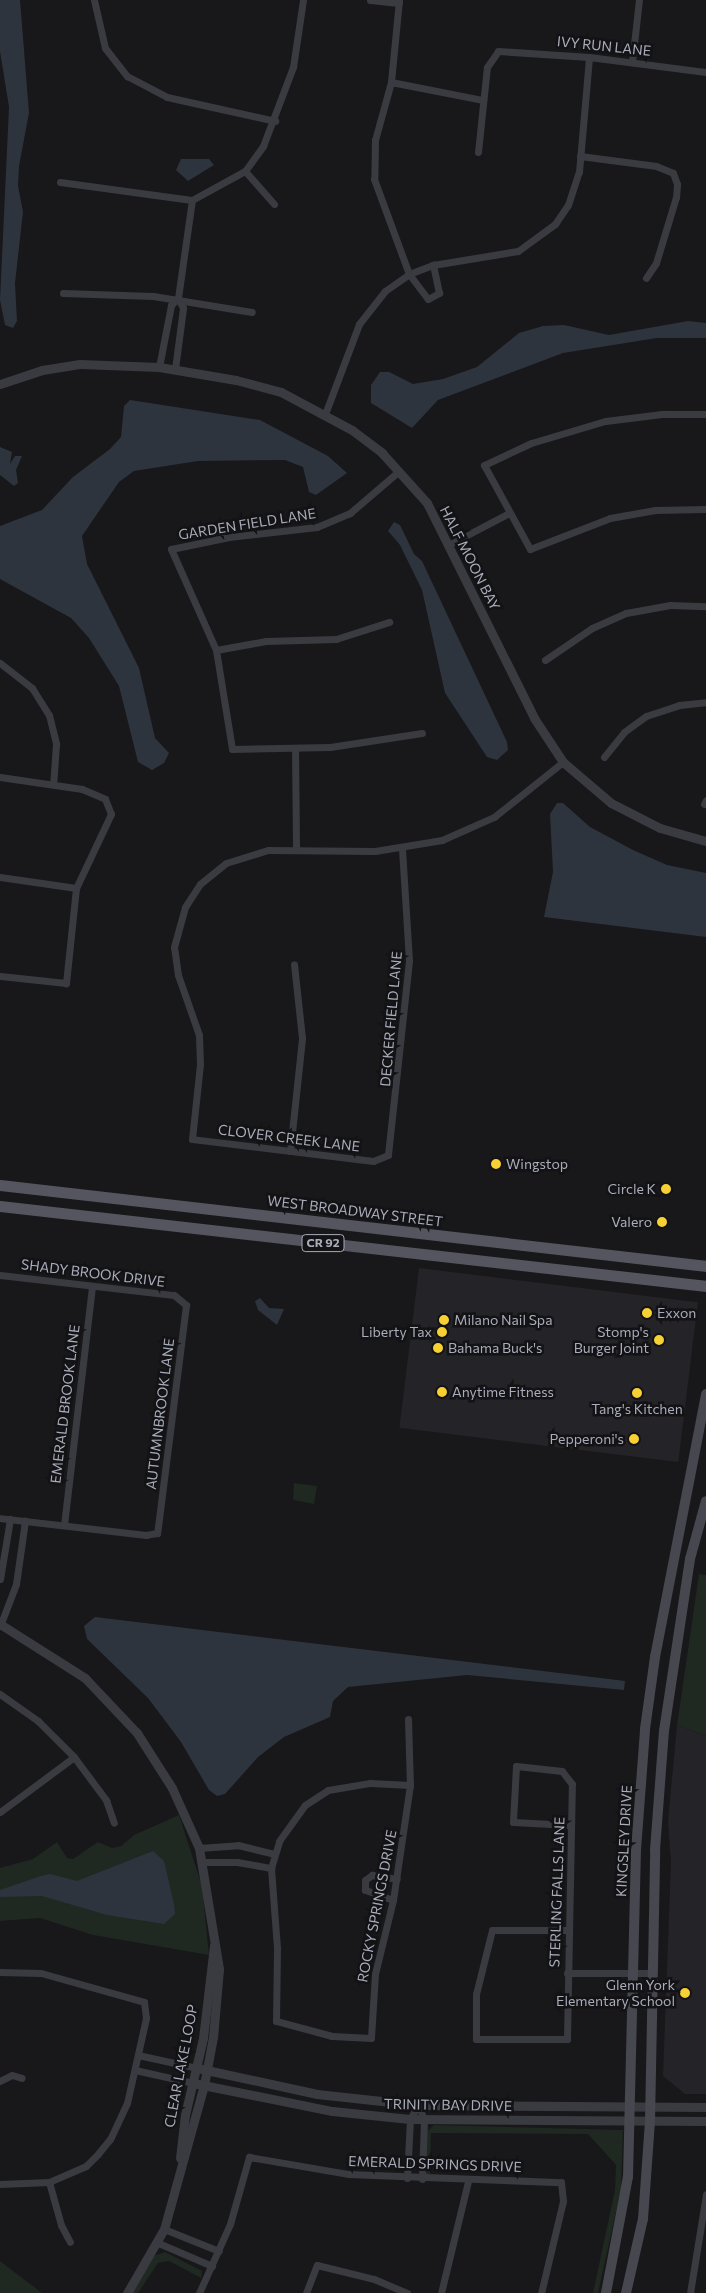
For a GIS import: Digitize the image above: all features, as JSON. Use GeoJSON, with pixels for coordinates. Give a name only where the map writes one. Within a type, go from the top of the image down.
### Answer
{"type":"FeatureCollection","features":[{"type":"Feature","properties":{"kind":"main road","name":"WEST BROADWAY STREET"},"geometry":{"type":"LineString","coordinates":[[0,1185],[706,1266]]}},
{"type":"Feature","properties":{"kind":"main road","name":"CR 92"},"geometry":{"type":"LineString","coordinates":[[0,1206],[706,1286]]}},
{"type":"Feature","properties":{"kind":"main road","name":"KINGSLEY DRIVE"},"geometry":{"type":"LineString","coordinates":[[606,2293],[625,2206],[632,2122],[636,1850],[645,1728],[674,1555],[706,1394]]}},
{"type":"Feature","properties":{"kind":"main road"},"geometry":{"type":"LineString","coordinates":[[626,2293],[642,2219],[650,2122],[656,1850],[664,1731],[690,1558],[706,1500]]}},
{"type":"Feature","properties":{"kind":"main road"},"geometry":{"type":"LineString","coordinates":[[674,1555],[690,1558]]}},
{"type":"Feature","properties":{"kind":"main road"},"geometry":{"type":"LineString","coordinates":[[645,1728],[664,1731]]}},
{"type":"Feature","properties":{"kind":"main road"},"geometry":{"type":"LineString","coordinates":[[636,1850],[656,1850]]}},
{"type":"Feature","properties":{"kind":"street"},"geometry":{"type":"LineString","coordinates":[[94,0],[99,30],[115,64],[127,76],[167,97],[275,121]]}},
{"type":"Feature","properties":{"kind":"street"},"geometry":{"type":"LineString","coordinates":[[60,182],[192,200],[245,171],[263,146],[275,121],[293,67],[303,0]]}},
{"type":"Feature","properties":{"kind":"street"},"geometry":{"type":"LineString","coordinates":[[370,0],[399,1],[391,82],[372,161],[379,201],[409,274],[424,296],[436,298],[439,288],[434,265]]}},
{"type":"Feature","properties":{"kind":"street"},"geometry":{"type":"LineString","coordinates":[[632,62],[639,0]]}},
{"type":"Feature","properties":{"kind":"street","name":"IVY RUN LANE"},"geometry":{"type":"LineString","coordinates":[[483,100],[487,67],[498,51],[589,57],[706,72]]}},
{"type":"Feature","properties":{"kind":"street"},"geometry":{"type":"LineString","coordinates":[[325,414],[366,312],[385,291],[409,274],[434,265],[518,251],[537,240],[555,224],[568,205],[580,156],[589,57]]}},
{"type":"Feature","properties":{"kind":"street"},"geometry":{"type":"LineString","coordinates":[[391,82],[483,100],[478,152]]}},
{"type":"Feature","properties":{"kind":"street"},"geometry":{"type":"LineString","coordinates":[[580,156],[656,166],[673,173],[678,184],[676,197],[656,263],[646,278]]}},
{"type":"Feature","properties":{"kind":"street"},"geometry":{"type":"LineString","coordinates":[[245,171],[274,204]]}},
{"type":"Feature","properties":{"kind":"street"},"geometry":{"type":"LineString","coordinates":[[175,369],[183,308],[178,298],[192,200]]}},
{"type":"Feature","properties":{"kind":"street"},"geometry":{"type":"LineString","coordinates":[[63,293],[178,298],[252,312]]}},
{"type":"Feature","properties":{"kind":"street"},"geometry":{"type":"LineString","coordinates":[[159,367],[171,305],[178,298]]}},
{"type":"Feature","properties":{"kind":"street","name":"HALF MOON BAY"},"geometry":{"type":"LineString","coordinates":[[0,384],[42,370],[80,364],[175,369],[260,386],[325,414],[352,430],[399,471],[426,503],[450,544],[534,718],[563,762],[611,803],[660,828],[706,841]]}},
{"type":"Feature","properties":{"kind":"street"},"geometry":{"type":"LineString","coordinates":[[706,414],[662,414],[605,421],[531,443],[484,465],[530,549],[610,518],[655,510],[706,510]]}},
{"type":"Feature","properties":{"kind":"street","name":"GARDEN FIELD LANE"},"geometry":{"type":"LineString","coordinates":[[216,650],[171,549],[229,537],[317,527],[350,513],[399,471]]}},
{"type":"Feature","properties":{"kind":"street"},"geometry":{"type":"LineString","coordinates":[[450,544],[510,512]]}},
{"type":"Feature","properties":{"kind":"street"},"geometry":{"type":"LineString","coordinates":[[545,660],[592,628],[626,613],[670,605],[706,606]]}},
{"type":"Feature","properties":{"kind":"street"},"geometry":{"type":"LineString","coordinates":[[389,622],[336,639],[266,641],[216,650],[232,749],[295,748],[422,733]]}},
{"type":"Feature","properties":{"kind":"street"},"geometry":{"type":"LineString","coordinates":[[0,663],[32,688],[49,715],[56,744],[53,783]]}},
{"type":"Feature","properties":{"kind":"street"},"geometry":{"type":"LineString","coordinates":[[604,757],[624,732],[646,716],[679,705],[706,702]]}},
{"type":"Feature","properties":{"kind":"street"},"geometry":{"type":"LineString","coordinates":[[295,748],[296,849],[402,849],[442,840],[494,817],[563,762]]}},
{"type":"Feature","properties":{"kind":"street"},"geometry":{"type":"LineString","coordinates":[[0,777],[53,783],[95,794],[110,807],[109,820],[91,850],[76,888],[66,983],[0,976]]}},
{"type":"Feature","properties":{"kind":"street","name":"CLOVER CREEK LANE"},"geometry":{"type":"LineString","coordinates":[[296,849],[252,853],[211,873],[185,907],[174,947],[178,975],[199,1035],[200,1064],[192,1139],[373,1161],[384,1159]]}},
{"type":"Feature","properties":{"kind":"street","name":"DECKER FIELD LANE"},"geometry":{"type":"LineString","coordinates":[[384,1159],[391,1148],[408,993],[409,904],[402,849]]}},
{"type":"Feature","properties":{"kind":"street"},"geometry":{"type":"LineString","coordinates":[[0,877],[76,888]]}},
{"type":"Feature","properties":{"kind":"street"},"geometry":{"type":"LineString","coordinates":[[290,1151],[302,1038],[294,964]]}},
{"type":"Feature","properties":{"kind":"street","name":"SHADY BROOK DRIVE"},"geometry":{"type":"LineString","coordinates":[[0,1275],[182,1299]]}},
{"type":"Feature","properties":{"kind":"street","name":"EMERALD BROOK LANE"},"geometry":{"type":"LineString","coordinates":[[64,1525],[92,1286]]}},
{"type":"Feature","properties":{"kind":"street","name":"AUTUMNBROOK LANE"},"geometry":{"type":"LineString","coordinates":[[64,1525],[146,1535],[156,1533],[186,1306],[182,1299]]}},
{"type":"Feature","properties":{"kind":"street"},"geometry":{"type":"LineString","coordinates":[[0,1518],[64,1525]]}},
{"type":"Feature","properties":{"kind":"street"},"geometry":{"type":"LineString","coordinates":[[0,1579],[10,1519]]}},
{"type":"Feature","properties":{"kind":"street"},"geometry":{"type":"LineString","coordinates":[[0,1625],[16,1584],[25,1520]]}},
{"type":"Feature","properties":{"kind":"street","name":"CLEAR LAKE LOOP"},"geometry":{"type":"LineString","coordinates":[[0,1625],[85,1678],[137,1732],[172,1788],[199,1848],[214,1944],[218,1990],[207,2070],[164,2228],[127,2293]]}},
{"type":"Feature","properties":{"kind":"street"},"geometry":{"type":"LineString","coordinates":[[0,1694],[38,1721],[74,1757],[106,1800],[114,1824]]}},
{"type":"Feature","properties":{"kind":"street","name":"ROCKY SPRINGS DRIVE"},"geometry":{"type":"LineString","coordinates":[[271,1868],[277,1948],[276,2022],[332,2036],[370,2038],[374,1974],[397,1879],[410,1785],[408,1719]]}},
{"type":"Feature","properties":{"kind":"street"},"geometry":{"type":"LineString","coordinates":[[0,1812],[74,1757]]}},
{"type":"Feature","properties":{"kind":"street","name":"STERLING FALLS LANE"},"geometry":{"type":"LineString","coordinates":[[567,1930],[492,1930],[476,1994],[476,2038],[566,2039],[567,1930],[573,1787],[569,1776],[560,1770],[516,1766],[513,1822],[570,1825]]}},
{"type":"Feature","properties":{"kind":"street"},"geometry":{"type":"LineString","coordinates":[[201,1862],[237,1862],[271,1868],[275,1854],[290,1822],[328,1790],[370,1783],[410,1785]]}},
{"type":"Feature","properties":{"kind":"street"},"geometry":{"type":"LineString","coordinates":[[199,1848],[238,1845],[275,1854]]}},
{"type":"Feature","properties":{"kind":"street"},"geometry":{"type":"LineString","coordinates":[[393,1900],[366,1890],[365,1880],[372,1875],[397,1879]]}},
{"type":"Feature","properties":{"kind":"street","name":"CLEAR LAKE LOOP"},"geometry":{"type":"LineString","coordinates":[[180,2165],[182,2134],[197,2068],[214,1944]]}},
{"type":"Feature","properties":{"kind":"street"},"geometry":{"type":"LineString","coordinates":[[0,1972],[41,1973],[144,2002],[146,2018],[127,2103],[110,2139],[86,2166],[49,2182],[0,2184]]}},
{"type":"Feature","properties":{"kind":"street"},"geometry":{"type":"LineString","coordinates":[[567,1973],[652,1973]]}},
{"type":"Feature","properties":{"kind":"street"},"geometry":{"type":"LineString","coordinates":[[138,2055],[197,2068]]}},
{"type":"Feature","properties":{"kind":"street","name":"TRINITY BAY DRIVE"},"geometry":{"type":"LineString","coordinates":[[197,2068],[317,2094],[418,2105],[706,2107]]}},
{"type":"Feature","properties":{"kind":"street"},"geometry":{"type":"LineString","coordinates":[[135,2070],[193,2083]]}},
{"type":"Feature","properties":{"kind":"street"},"geometry":{"type":"LineString","coordinates":[[0,2081],[12,2076],[22,2078]]}},
{"type":"Feature","properties":{"kind":"street","name":"TRINITY BAY DRIVE"},"geometry":{"type":"LineString","coordinates":[[193,2083],[332,2111],[410,2119],[706,2122]]}},
{"type":"Feature","properties":{"kind":"street"},"geometry":{"type":"LineString","coordinates":[[407,2178],[410,2119],[418,2105]]}},
{"type":"Feature","properties":{"kind":"street"},"geometry":{"type":"LineString","coordinates":[[418,2105],[424,2119],[422,2179]]}},
{"type":"Feature","properties":{"kind":"street","name":"EMERALD SPRINGS DRIVE"},"geometry":{"type":"LineString","coordinates":[[219,2251],[249,2157],[348,2174],[422,2179],[561,2182],[563,2201],[541,2293]]}},
{"type":"Feature","properties":{"kind":"street"},"geometry":{"type":"LineString","coordinates":[[441,2293],[468,2180]]}},
{"type":"Feature","properties":{"kind":"street"},"geometry":{"type":"LineString","coordinates":[[49,2182],[61,2226],[70,2242]]}},
{"type":"Feature","properties":{"kind":"street"},"geometry":{"type":"LineString","coordinates":[[690,2293],[706,2194]]}},
{"type":"Feature","properties":{"kind":"street"},"geometry":{"type":"LineString","coordinates":[[164,2228],[219,2251],[199,2293]]}},
{"type":"Feature","properties":{"kind":"street"},"geometry":{"type":"LineString","coordinates":[[156,2242],[212,2266]]}},
{"type":"Feature","properties":{"kind":"street"},"geometry":{"type":"LineString","coordinates":[[306,2293],[317,2265],[374,2279],[407,2293]]}},
{"type":"Feature","properties":{"kind":"shaded area"},"geometry":{"type":"Polygon","coordinates":[[[0,0],[20,0],[29,113],[19,166],[18,186],[23,212],[15,283],[17,321],[13,328],[5,325],[0,300],[9,107],[0,51],[0,0]]]}},
{"type":"Feature","properties":{"kind":"shaded area"},"geometry":{"type":"Polygon","coordinates":[[[181,159],[209,159],[214,165],[188,181],[176,170],[181,159]]]}},
{"type":"Feature","properties":{"kind":"shaded area"},"geometry":{"type":"Polygon","coordinates":[[[688,321],[706,323],[706,338],[657,338],[563,353],[438,400],[412,428],[371,403],[371,385],[380,372],[389,372],[413,384],[443,379],[477,367],[519,333],[543,326],[564,325],[609,335],[688,321]]]}},
{"type":"Feature","properties":{"kind":"shaded area"},"geometry":{"type":"Polygon","coordinates":[[[130,400],[260,420],[328,456],[347,473],[316,495],[309,492],[303,467],[285,460],[198,461],[134,471],[119,482],[82,536],[87,564],[139,668],[155,738],[169,753],[164,763],[152,770],[138,762],[119,686],[89,638],[71,618],[0,579],[0,526],[42,510],[73,477],[110,449],[121,437],[124,406],[130,400]]]}},
{"type":"Feature","properties":{"kind":"shaded area"},"geometry":{"type":"Polygon","coordinates":[[[0,447],[12,452],[10,464],[15,456],[22,456],[16,470],[18,483],[14,486],[0,475],[0,447]]]}},
{"type":"Feature","properties":{"kind":"shaded area"},"geometry":{"type":"Polygon","coordinates":[[[394,522],[400,525],[414,554],[422,561],[507,742],[508,750],[497,760],[487,757],[445,693],[422,590],[400,545],[388,531],[394,522]]]}},
{"type":"Feature","properties":{"kind":"shaded area"},"geometry":{"type":"Polygon","coordinates":[[[557,803],[563,803],[590,827],[633,850],[667,865],[706,873],[706,937],[544,917],[553,872],[550,814],[557,803]]]}},
{"type":"Feature","properties":{"kind":"shaded area"},"geometry":{"type":"Polygon","coordinates":[[[419,1268],[698,1302],[678,1462],[399,1428],[419,1268]]]}},
{"type":"Feature","properties":{"kind":"shaded area"},"geometry":{"type":"Polygon","coordinates":[[[260,1298],[269,1308],[284,1309],[277,1325],[258,1310],[255,1301],[260,1298]]]}},
{"type":"Feature","properties":{"kind":"shaded area"},"geometry":{"type":"Polygon","coordinates":[[[294,1483],[317,1486],[314,1504],[293,1500],[294,1483]]]}},
{"type":"Feature","properties":{"kind":"shaded area"},"geometry":{"type":"Polygon","coordinates":[[[699,1574],[706,1575],[706,1736],[677,1725],[699,1574]]]}},
{"type":"Feature","properties":{"kind":"shaded area"},"geometry":{"type":"Polygon","coordinates":[[[95,1617],[625,1681],[624,1690],[467,1675],[348,1687],[333,1701],[330,1717],[284,1737],[258,1757],[225,1794],[217,1796],[209,1790],[181,1742],[148,1698],[87,1639],[84,1626],[95,1617]]]}},
{"type":"Feature","properties":{"kind":"shaded area","name":"Glenn York Elementary School"},"geometry":{"type":"Polygon","coordinates":[[[677,1725],[706,1736],[706,2094],[685,2094],[663,2076],[671,1862],[668,1822],[677,1725]]]}},
{"type":"Feature","properties":{"kind":"shaded area"},"geometry":{"type":"Polygon","coordinates":[[[179,1815],[202,1886],[209,1955],[93,1935],[40,1918],[0,1921],[0,1868],[33,1859],[57,1842],[67,1858],[73,1859],[98,1842],[112,1848],[121,1846],[134,1835],[179,1815]]]}},
{"type":"Feature","properties":{"kind":"shaded area"},"geometry":{"type":"Polygon","coordinates":[[[153,1851],[164,1861],[174,1904],[175,1914],[164,1924],[107,1915],[42,1896],[0,1897],[0,1890],[41,1876],[50,1874],[77,1881],[153,1851]]]}},
{"type":"Feature","properties":{"kind":"shaded area"},"geometry":{"type":"Polygon","coordinates":[[[434,2125],[623,2130],[621,2189],[598,2293],[593,2293],[615,2190],[616,2165],[588,2134],[431,2133],[430,2176],[425,2175],[426,2132],[434,2125]]]}},
{"type":"Feature","properties":{"kind":"shaded area"},"geometry":{"type":"Polygon","coordinates":[[[165,2252],[202,2271],[201,2278],[169,2261],[158,2263],[138,2293],[127,2293],[153,2256],[165,2252]]]}},
{"type":"Feature","properties":{"kind":"shaded area"},"geometry":{"type":"Polygon","coordinates":[[[0,2261],[42,2293],[0,2293],[0,2261]]]}},
{"type":"Feature","properties":{"kind":"place","name":"Wingstop"},"geometry":{"type":"Point","coordinates":[496,1164]}},
{"type":"Feature","properties":{"kind":"place","name":"Circle K"},"geometry":{"type":"Point","coordinates":[666,1189]}},
{"type":"Feature","properties":{"kind":"place","name":"Valero"},"geometry":{"type":"Point","coordinates":[662,1222]}},
{"type":"Feature","properties":{"kind":"place","name":"Exxon"},"geometry":{"type":"Point","coordinates":[647,1313]}},
{"type":"Feature","properties":{"kind":"place","name":"Milano Nail Spa"},"geometry":{"type":"Point","coordinates":[444,1320]}},
{"type":"Feature","properties":{"kind":"place","name":"Liberty Tax"},"geometry":{"type":"Point","coordinates":[442,1332]}},
{"type":"Feature","properties":{"kind":"place","name":"Stomp's Burger Joint"},"geometry":{"type":"Point","coordinates":[659,1340]}},
{"type":"Feature","properties":{"kind":"place","name":"Bahama Buck's"},"geometry":{"type":"Point","coordinates":[438,1348]}},
{"type":"Feature","properties":{"kind":"place","name":"Anytime Fitness"},"geometry":{"type":"Point","coordinates":[442,1392]}},
{"type":"Feature","properties":{"kind":"place","name":"Tang's Kitchen"},"geometry":{"type":"Point","coordinates":[637,1393]}},
{"type":"Feature","properties":{"kind":"place","name":"Pepperoni's"},"geometry":{"type":"Point","coordinates":[634,1439]}},
{"type":"Feature","properties":{"kind":"place","name":"Glenn York Elementary School"},"geometry":{"type":"Point","coordinates":[685,1993]}}]}
